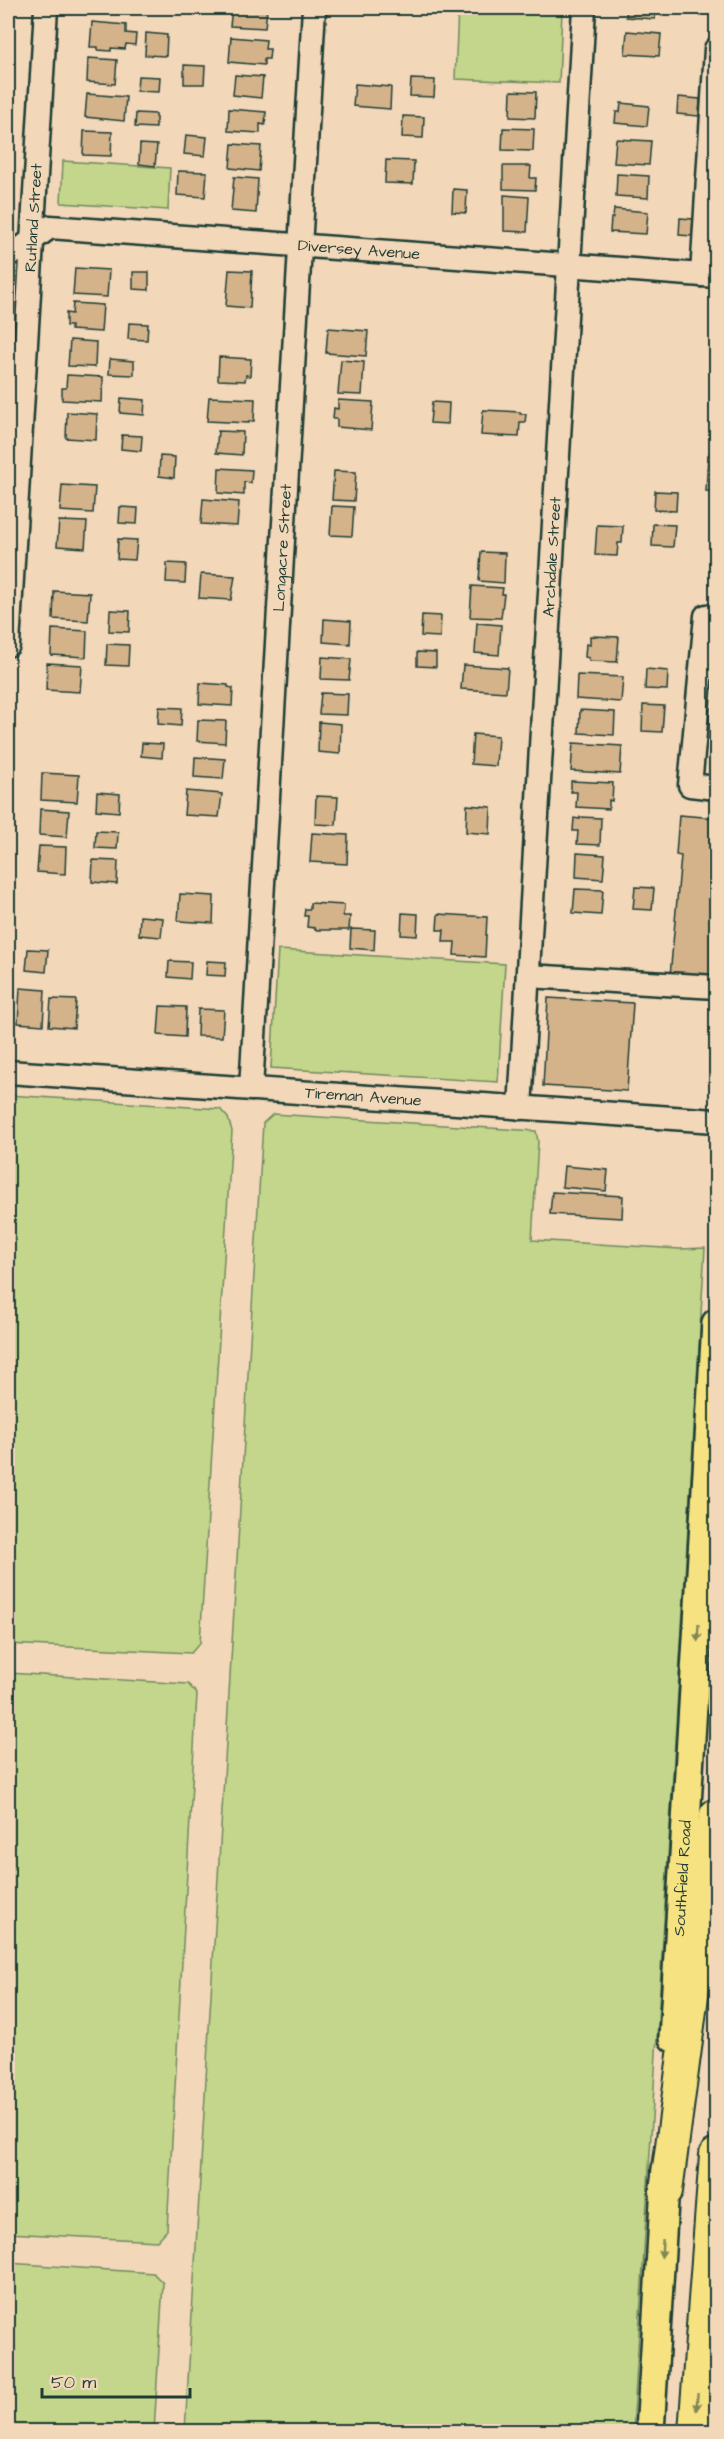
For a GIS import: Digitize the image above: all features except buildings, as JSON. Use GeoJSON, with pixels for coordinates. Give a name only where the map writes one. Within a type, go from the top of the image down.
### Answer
{"type":"FeatureCollection","features":[{"type":"Feature","properties":{"kind":"highway"},"geometry":{"type":"LineString","coordinates":[[666,2191],[717,1815]]}},
{"type":"Feature","properties":{"kind":"highway"},"geometry":{"type":"LineString","coordinates":[[695,2432],[717,2155]]}},
{"type":"Feature","properties":{"kind":"main road","name":"Southfield Road"},"geometry":{"type":"LineString","coordinates":[[650,2432],[717,1323]]}},
{"type":"Feature","properties":{"kind":"street","name":"Rutland Street"},"geometry":{"type":"LineString","coordinates":[[8,645],[46,8]]}},
{"type":"Feature","properties":{"kind":"street","name":"Longacre Street"},"geometry":{"type":"LineString","coordinates":[[251,1089],[314,8]]}},
{"type":"Feature","properties":{"kind":"street","name":"Archdale Street"},"geometry":{"type":"LineString","coordinates":[[520,1108],[584,8]]}},
{"type":"Feature","properties":{"kind":"street"},"geometry":{"type":"LineString","coordinates":[[709,276],[717,49]]}},
{"type":"Feature","properties":{"kind":"street","name":"Diversey Avenue"},"geometry":{"type":"LineString","coordinates":[[8,251],[16,252],[50,227],[709,276]]}},
{"type":"Feature","properties":{"kind":"street"},"geometry":{"type":"LineString","coordinates":[[706,616],[690,785],[717,788]]}},
{"type":"Feature","properties":{"kind":"street"},"geometry":{"type":"LineString","coordinates":[[528,976],[717,987]]}},
{"type":"Feature","properties":{"kind":"street","name":"Tireman Avenue"},"geometry":{"type":"LineString","coordinates":[[8,1072],[717,1121]]}},
{"type":"Feature","properties":{"kind":"green space"},"geometry":{"type":"Polygon","coordinates":[[[458,8],[562,10],[559,83],[455,79],[458,8]]]}},
{"type":"Feature","properties":{"kind":"green space"},"geometry":{"type":"Polygon","coordinates":[[[63,161],[170,168],[168,210],[61,203],[63,161]]]}},
{"type":"Feature","properties":{"kind":"green space"},"geometry":{"type":"Polygon","coordinates":[[[278,950],[505,964],[498,1082],[271,1068],[278,950]]]}},
{"type":"Feature","properties":{"kind":"green space"},"geometry":{"type":"Polygon","coordinates":[[[8,1095],[220,1109],[228,1118],[232,1131],[200,1643],[191,1653],[8,1644],[8,1095]]]}},
{"type":"Feature","properties":{"kind":"green space"},"geometry":{"type":"Polygon","coordinates":[[[273,1114],[536,1131],[538,1141],[532,1240],[680,1249],[705,1248],[633,2431],[185,2431],[263,1123],[273,1114]]]}},
{"type":"Feature","properties":{"kind":"green space"},"geometry":{"type":"Polygon","coordinates":[[[8,1673],[188,1684],[197,1694],[167,2230],[157,2241],[8,2233],[8,1673]]]}},
{"type":"Feature","properties":{"kind":"green space"},"geometry":{"type":"Polygon","coordinates":[[[8,2263],[153,2273],[163,2283],[154,2431],[8,2431],[8,2263]]]}}]}
